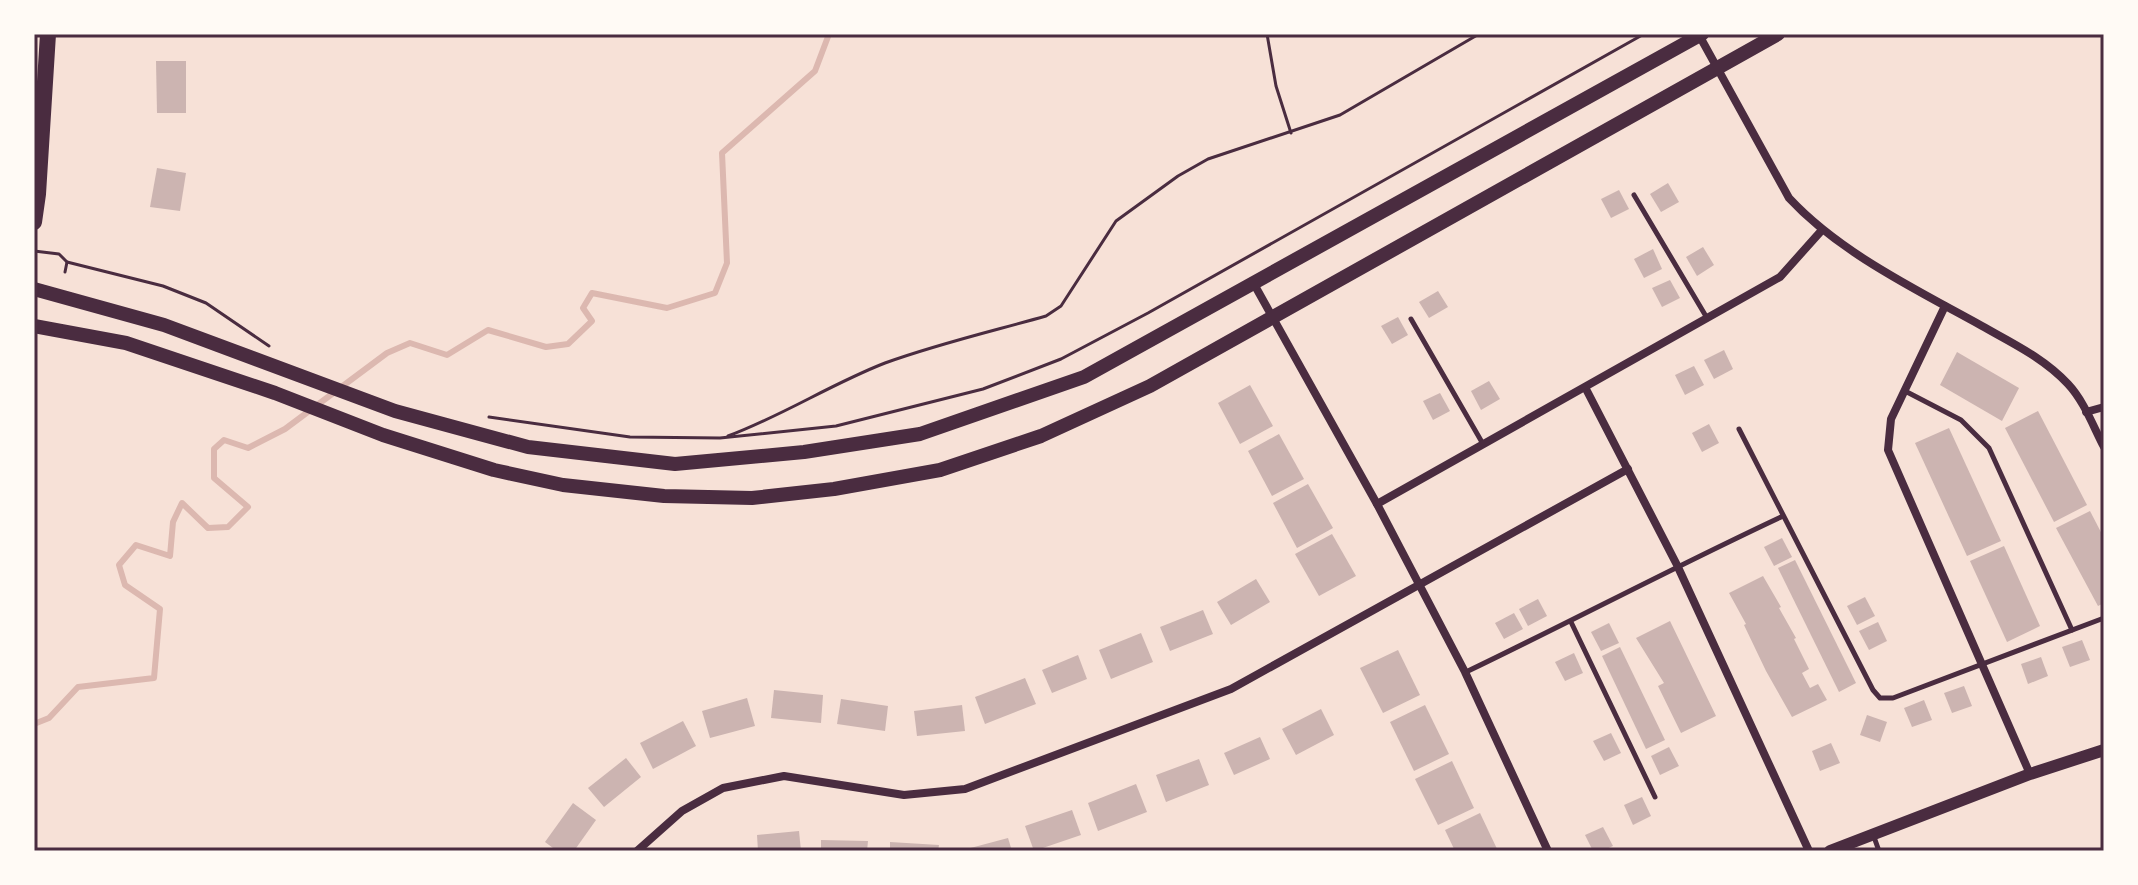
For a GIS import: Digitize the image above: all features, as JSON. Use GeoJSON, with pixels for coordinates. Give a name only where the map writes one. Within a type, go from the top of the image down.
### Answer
{"type":"FeatureCollection","features":[{"type":"Feature","properties":{"kind":"main road"},"geometry":{"type":"LineString","coordinates":[[34,222],[41,164],[48,34]]}},
{"type":"Feature","properties":{"kind":"main road"},"geometry":{"type":"LineString","coordinates":[[34,326],[126,343],[275,393],[383,435],[494,470],[563,485],[664,496],[752,498],[834,489],[940,470],[1041,436],[1150,386],[1778,34]]}},
{"type":"Feature","properties":{"kind":"main road"},"geometry":{"type":"LineString","coordinates":[[34,289],[164,325],[395,411],[528,447],[675,464],[804,452],[920,434],[1084,377],[1700,35]]}},
{"type":"Feature","properties":{"kind":"street"},"geometry":{"type":"LineString","coordinates":[[1700,35],[1789,198],[1822,230],[1945,306],[2039,358],[2069,384],[2104,447]]}},
{"type":"Feature","properties":{"kind":"street"},"geometry":{"type":"LineString","coordinates":[[1377,504],[1780,277],[1822,230]]}},
{"type":"Feature","properties":{"kind":"street"},"geometry":{"type":"LineString","coordinates":[[1254,284],[1377,504],[1465,672],[1548,851]]}},
{"type":"Feature","properties":{"kind":"street"},"geometry":{"type":"LineString","coordinates":[[1945,306],[1891,419],[1888,450],[2030,774]]}},
{"type":"Feature","properties":{"kind":"street"},"geometry":{"type":"LineString","coordinates":[[1586,389],[1677,565],[1809,851]]}},
{"type":"Feature","properties":{"kind":"street"},"geometry":{"type":"LineString","coordinates":[[2086,412],[2104,407]]}},
{"type":"Feature","properties":{"kind":"street"},"geometry":{"type":"LineString","coordinates":[[637,851],[682,811],[723,788],[784,776],[904,795],[965,789],[1231,689],[1628,469]]}},
{"type":"Feature","properties":{"kind":"street"},"geometry":{"type":"LineString","coordinates":[[1830,851],[2030,774],[2103,753]]}},
{"type":"Feature","properties":{"kind":"lane"},"geometry":{"type":"LineString","coordinates":[[1634,195],[1707,318]]}},
{"type":"Feature","properties":{"kind":"lane"},"geometry":{"type":"LineString","coordinates":[[1411,319],[1483,444]]}},
{"type":"Feature","properties":{"kind":"lane"},"geometry":{"type":"LineString","coordinates":[[1905,391],[1961,420],[1989,448],[2072,630]]}},
{"type":"Feature","properties":{"kind":"lane"},"geometry":{"type":"LineString","coordinates":[[1739,429],[1873,690],[1880,698],[1893,698],[2104,618]]}},
{"type":"Feature","properties":{"kind":"lane"},"geometry":{"type":"LineString","coordinates":[[1465,672],[1571,622],[1677,565],[1783,516]]}},
{"type":"Feature","properties":{"kind":"lane"},"geometry":{"type":"LineString","coordinates":[[1571,622],[1655,797]]}},
{"type":"Feature","properties":{"kind":"lane"},"geometry":{"type":"LineString","coordinates":[[1873,834],[1879,851]]}},
{"type":"Feature","properties":{"kind":"path"},"geometry":{"type":"LineString","coordinates":[[1267,34],[1276,86],[1291,133]]}},
{"type":"Feature","properties":{"kind":"path"},"geometry":{"type":"LineString","coordinates":[[720,438],[760,424],[888,362],[1046,316],[1067,299],[1116,221],[1178,176],[1208,159],[1340,115],[1479,34]]}},
{"type":"Feature","properties":{"kind":"path"},"geometry":{"type":"LineString","coordinates":[[487,417],[630,437],[720,438],[836,426],[983,389],[1061,359],[1299,230],[1644,34]]}},
{"type":"Feature","properties":{"kind":"path"},"geometry":{"type":"LineString","coordinates":[[34,251],[59,254],[67,262],[163,286],[206,303],[273,348]]}},
{"type":"Feature","properties":{"kind":"path"},"geometry":{"type":"LineString","coordinates":[[65,272],[67,262]]}},
{"type":"Feature","properties":{"kind":"building"},"geometry":{"type":"Polygon","coordinates":[[[156,61],[186,61],[186,113],[157,113],[156,61]]]}},
{"type":"Feature","properties":{"kind":"building"},"geometry":{"type":"Polygon","coordinates":[[[157,168],[186,173],[180,211],[150,207],[157,168]]]}},
{"type":"Feature","properties":{"kind":"building"},"geometry":{"type":"Polygon","coordinates":[[[1668,183],[1679,202],[1661,212],[1650,194],[1668,183]]]}},
{"type":"Feature","properties":{"kind":"building"},"geometry":{"type":"Polygon","coordinates":[[[1619,190],[1629,209],[1611,218],[1601,199],[1619,190]]]}},
{"type":"Feature","properties":{"kind":"building"},"geometry":{"type":"Polygon","coordinates":[[[1703,247],[1714,265],[1697,276],[1686,257],[1703,247]]]}},
{"type":"Feature","properties":{"kind":"building"},"geometry":{"type":"Polygon","coordinates":[[[1653,249],[1662,269],[1644,278],[1634,259],[1653,249]]]}},
{"type":"Feature","properties":{"kind":"building"},"geometry":{"type":"Polygon","coordinates":[[[1670,280],[1680,298],[1662,307],[1652,288],[1670,280]]]}},
{"type":"Feature","properties":{"kind":"building"},"geometry":{"type":"Polygon","coordinates":[[[1438,291],[1448,307],[1429,318],[1419,302],[1438,291]]]}},
{"type":"Feature","properties":{"kind":"building"},"geometry":{"type":"Polygon","coordinates":[[[1398,317],[1408,335],[1392,344],[1381,326],[1398,317]]]}},
{"type":"Feature","properties":{"kind":"building"},"geometry":{"type":"Polygon","coordinates":[[[1724,350],[1733,369],[1714,379],[1704,360],[1724,350]]]}},
{"type":"Feature","properties":{"kind":"building"},"geometry":{"type":"Polygon","coordinates":[[[1957,352],[2019,388],[2002,421],[1940,385],[1957,352]]]}},
{"type":"Feature","properties":{"kind":"building"},"geometry":{"type":"Polygon","coordinates":[[[1694,366],[1704,385],[1685,395],[1675,375],[1694,366]]]}},
{"type":"Feature","properties":{"kind":"building"},"geometry":{"type":"Polygon","coordinates":[[[1489,381],[1500,399],[1481,410],[1471,391],[1489,381]]]}},
{"type":"Feature","properties":{"kind":"building"},"geometry":{"type":"Polygon","coordinates":[[[1250,385],[1273,426],[1240,444],[1218,403],[1250,385]]]}},
{"type":"Feature","properties":{"kind":"building"},"geometry":{"type":"Polygon","coordinates":[[[1440,393],[1450,411],[1433,420],[1423,401],[1440,393]]]}},
{"type":"Feature","properties":{"kind":"building"},"geometry":{"type":"Polygon","coordinates":[[[2038,411],[2087,505],[2054,522],[2005,428],[2038,411]]]}},
{"type":"Feature","properties":{"kind":"building"},"geometry":{"type":"Polygon","coordinates":[[[1709,424],[1719,443],[1702,452],[1692,433],[1709,424]]]}},
{"type":"Feature","properties":{"kind":"building"},"geometry":{"type":"Polygon","coordinates":[[[1949,428],[2001,541],[1967,556],[1915,443],[1949,428]]]}},
{"type":"Feature","properties":{"kind":"building"},"geometry":{"type":"Polygon","coordinates":[[[1279,434],[1304,479],[1272,496],[1248,451],[1279,434]]]}},
{"type":"Feature","properties":{"kind":"building"},"geometry":{"type":"Polygon","coordinates":[[[1308,484],[1333,528],[1297,548],[1273,503],[1308,484]]]}},
{"type":"Feature","properties":{"kind":"building"},"geometry":{"type":"Polygon","coordinates":[[[2090,511],[2104,538],[2104,603],[2098,606],[2056,528],[2090,511]]]}},
{"type":"Feature","properties":{"kind":"building"},"geometry":{"type":"Polygon","coordinates":[[[1332,534],[1356,576],[1319,596],[1295,554],[1332,534]]]}},
{"type":"Feature","properties":{"kind":"building"},"geometry":{"type":"Polygon","coordinates":[[[1782,538],[1792,557],[1774,566],[1764,547],[1782,538]]]}},
{"type":"Feature","properties":{"kind":"building"},"geometry":{"type":"Polygon","coordinates":[[[2004,546],[2040,626],[2007,642],[1970,561],[2004,546]]]}},
{"type":"Feature","properties":{"kind":"building"},"geometry":{"type":"Polygon","coordinates":[[[1795,560],[1856,683],[1839,692],[1778,568],[1795,560]]]}},
{"type":"Feature","properties":{"kind":"building"},"geometry":{"type":"Polygon","coordinates":[[[1763,576],[1809,669],[1802,673],[1810,688],[1818,684],[1827,700],[1792,717],[1729,593],[1763,576]]]}},
{"type":"Feature","properties":{"kind":"building"},"geometry":{"type":"Polygon","coordinates":[[[1256,579],[1270,602],[1231,625],[1217,602],[1256,579]]]}},
{"type":"Feature","properties":{"kind":"building"},"geometry":{"type":"Polygon","coordinates":[[[1865,597],[1875,616],[1857,625],[1847,606],[1865,597]]]}},
{"type":"Feature","properties":{"kind":"building"},"geometry":{"type":"Polygon","coordinates":[[[1538,599],[1547,616],[1528,626],[1519,609],[1538,599]]]}},
{"type":"Feature","properties":{"kind":"building"},"geometry":{"type":"Polygon","coordinates":[[[1203,610],[1213,634],[1170,651],[1160,627],[1203,610]]]}},
{"type":"Feature","properties":{"kind":"building"},"geometry":{"type":"Polygon","coordinates":[[[1514,613],[1523,629],[1504,639],[1495,623],[1514,613]]]}},
{"type":"Feature","properties":{"kind":"building"},"geometry":{"type":"Polygon","coordinates":[[[1670,621],[1716,716],[1681,733],[1658,686],[1664,683],[1636,638],[1670,621]]]}},
{"type":"Feature","properties":{"kind":"building"},"geometry":{"type":"Polygon","coordinates":[[[1878,622],[1887,641],[1869,650],[1859,631],[1878,622]]]}},
{"type":"Feature","properties":{"kind":"building"},"geometry":{"type":"Polygon","coordinates":[[[1609,623],[1619,643],[1601,651],[1591,632],[1609,623]]]}},
{"type":"Feature","properties":{"kind":"building"},"geometry":{"type":"Polygon","coordinates":[[[1141,633],[1153,662],[1111,679],[1099,650],[1141,633]]]}},
{"type":"Feature","properties":{"kind":"building"},"geometry":{"type":"Polygon","coordinates":[[[2082,640],[2090,660],[2070,667],[2062,647],[2082,640]]]}},
{"type":"Feature","properties":{"kind":"building"},"geometry":{"type":"Polygon","coordinates":[[[1620,647],[1665,740],[1646,749],[1602,656],[1620,647]]]}},
{"type":"Feature","properties":{"kind":"building"},"geometry":{"type":"Polygon","coordinates":[[[1398,650],[1420,695],[1383,713],[1360,668],[1398,650]]]}},
{"type":"Feature","properties":{"kind":"building"},"geometry":{"type":"Polygon","coordinates":[[[1574,653],[1583,673],[1565,681],[1555,662],[1574,653]]]}},
{"type":"Feature","properties":{"kind":"building"},"geometry":{"type":"Polygon","coordinates":[[[1078,655],[1087,679],[1052,693],[1042,670],[1078,655]]]}},
{"type":"Feature","properties":{"kind":"building"},"geometry":{"type":"Polygon","coordinates":[[[2041,657],[2048,676],[2028,684],[2021,664],[2041,657]]]}},
{"type":"Feature","properties":{"kind":"building"},"geometry":{"type":"Polygon","coordinates":[[[1025,678],[1036,704],[985,724],[975,697],[1025,678]]]}},
{"type":"Feature","properties":{"kind":"building"},"geometry":{"type":"Polygon","coordinates":[[[1964,686],[1972,706],[1952,713],[1944,693],[1964,686]]]}},
{"type":"Feature","properties":{"kind":"building"},"geometry":{"type":"Polygon","coordinates":[[[774,690],[823,695],[821,723],[771,718],[774,690]]]}},
{"type":"Feature","properties":{"kind":"building"},"geometry":{"type":"Polygon","coordinates":[[[747,698],[755,726],[710,738],[702,711],[747,698]]]}},
{"type":"Feature","properties":{"kind":"building"},"geometry":{"type":"Polygon","coordinates":[[[841,699],[888,706],[885,731],[837,724],[841,699]]]}},
{"type":"Feature","properties":{"kind":"building"},"geometry":{"type":"Polygon","coordinates":[[[1924,700],[1932,720],[1912,727],[1904,708],[1924,700]]]}},
{"type":"Feature","properties":{"kind":"building"},"geometry":{"type":"Polygon","coordinates":[[[962,705],[965,731],[917,736],[914,711],[962,705]]]}},
{"type":"Feature","properties":{"kind":"building"},"geometry":{"type":"Polygon","coordinates":[[[1425,705],[1449,754],[1414,771],[1390,722],[1425,705]]]}},
{"type":"Feature","properties":{"kind":"building"},"geometry":{"type":"Polygon","coordinates":[[[1321,709],[1334,735],[1296,755],[1282,729],[1321,709]]]}},
{"type":"Feature","properties":{"kind":"building"},"geometry":{"type":"Polygon","coordinates":[[[1867,715],[1887,722],[1880,742],[1860,735],[1867,715]]]}},
{"type":"Feature","properties":{"kind":"building"},"geometry":{"type":"Polygon","coordinates":[[[683,721],[696,746],[653,769],[640,743],[683,721]]]}},
{"type":"Feature","properties":{"kind":"building"},"geometry":{"type":"Polygon","coordinates":[[[1611,733],[1621,753],[1604,761],[1593,741],[1611,733]]]}},
{"type":"Feature","properties":{"kind":"building"},"geometry":{"type":"Polygon","coordinates":[[[1260,737],[1270,759],[1234,775],[1224,753],[1260,737]]]}},
{"type":"Feature","properties":{"kind":"building"},"geometry":{"type":"Polygon","coordinates":[[[1831,743],[1840,763],[1820,771],[1812,751],[1831,743]]]}},
{"type":"Feature","properties":{"kind":"building"},"geometry":{"type":"Polygon","coordinates":[[[1669,747],[1679,766],[1660,775],[1651,756],[1669,747]]]}},
{"type":"Feature","properties":{"kind":"building"},"geometry":{"type":"Polygon","coordinates":[[[626,758],[641,777],[604,807],[588,788],[626,758]]]}},
{"type":"Feature","properties":{"kind":"building"},"geometry":{"type":"Polygon","coordinates":[[[1199,759],[1209,785],[1166,802],[1156,775],[1199,759]]]}},
{"type":"Feature","properties":{"kind":"building"},"geometry":{"type":"Polygon","coordinates":[[[1452,761],[1474,808],[1438,825],[1415,779],[1452,761]]]}},
{"type":"Feature","properties":{"kind":"building"},"geometry":{"type":"Polygon","coordinates":[[[1136,784],[1147,812],[1098,831],[1088,803],[1136,784]]]}},
{"type":"Feature","properties":{"kind":"building"},"geometry":{"type":"Polygon","coordinates":[[[1642,797],[1651,816],[1633,825],[1624,805],[1642,797]]]}},
{"type":"Feature","properties":{"kind":"building"},"geometry":{"type":"Polygon","coordinates":[[[573,803],[596,820],[574,851],[557,851],[545,842],[573,803]]]}},
{"type":"Feature","properties":{"kind":"building"},"geometry":{"type":"Polygon","coordinates":[[[1072,810],[1081,835],[1034,851],[1025,826],[1072,810]]]}},
{"type":"Feature","properties":{"kind":"building"},"geometry":{"type":"Polygon","coordinates":[[[1480,813],[1498,851],[1455,851],[1445,830],[1480,813]]]}},
{"type":"Feature","properties":{"kind":"building"},"geometry":{"type":"Polygon","coordinates":[[[1603,827],[1613,846],[1593,851],[1585,835],[1603,827]]]}},
{"type":"Feature","properties":{"kind":"building"},"geometry":{"type":"Polygon","coordinates":[[[799,831],[801,851],[758,851],[757,835],[799,831]]]}},
{"type":"Feature","properties":{"kind":"building"},"geometry":{"type":"Polygon","coordinates":[[[1008,838],[1012,851],[963,851],[963,850],[1008,838]]]}},
{"type":"Feature","properties":{"kind":"building"},"geometry":{"type":"Polygon","coordinates":[[[821,840],[868,841],[867,851],[821,851],[821,840]]]}},
{"type":"Feature","properties":{"kind":"building"},"geometry":{"type":"Polygon","coordinates":[[[890,842],[939,845],[938,851],[890,851],[890,842]]]}},
{"type":"Feature","properties":{"kind":"waterway"},"geometry":{"type":"LineString","coordinates":[[34,724],[49,718],[78,687],[154,678],[160,609],[125,585],[119,565],[136,545],[170,556],[173,522],[182,503],[208,528],[228,527],[248,507],[214,478],[214,449],[224,440],[248,448],[285,429],[387,353],[410,343],[447,355],[488,330],[546,347],[568,344],[592,321],[583,308],[592,293],[667,308],[715,293],[727,263],[722,153],[815,71],[829,34]]}}]}
